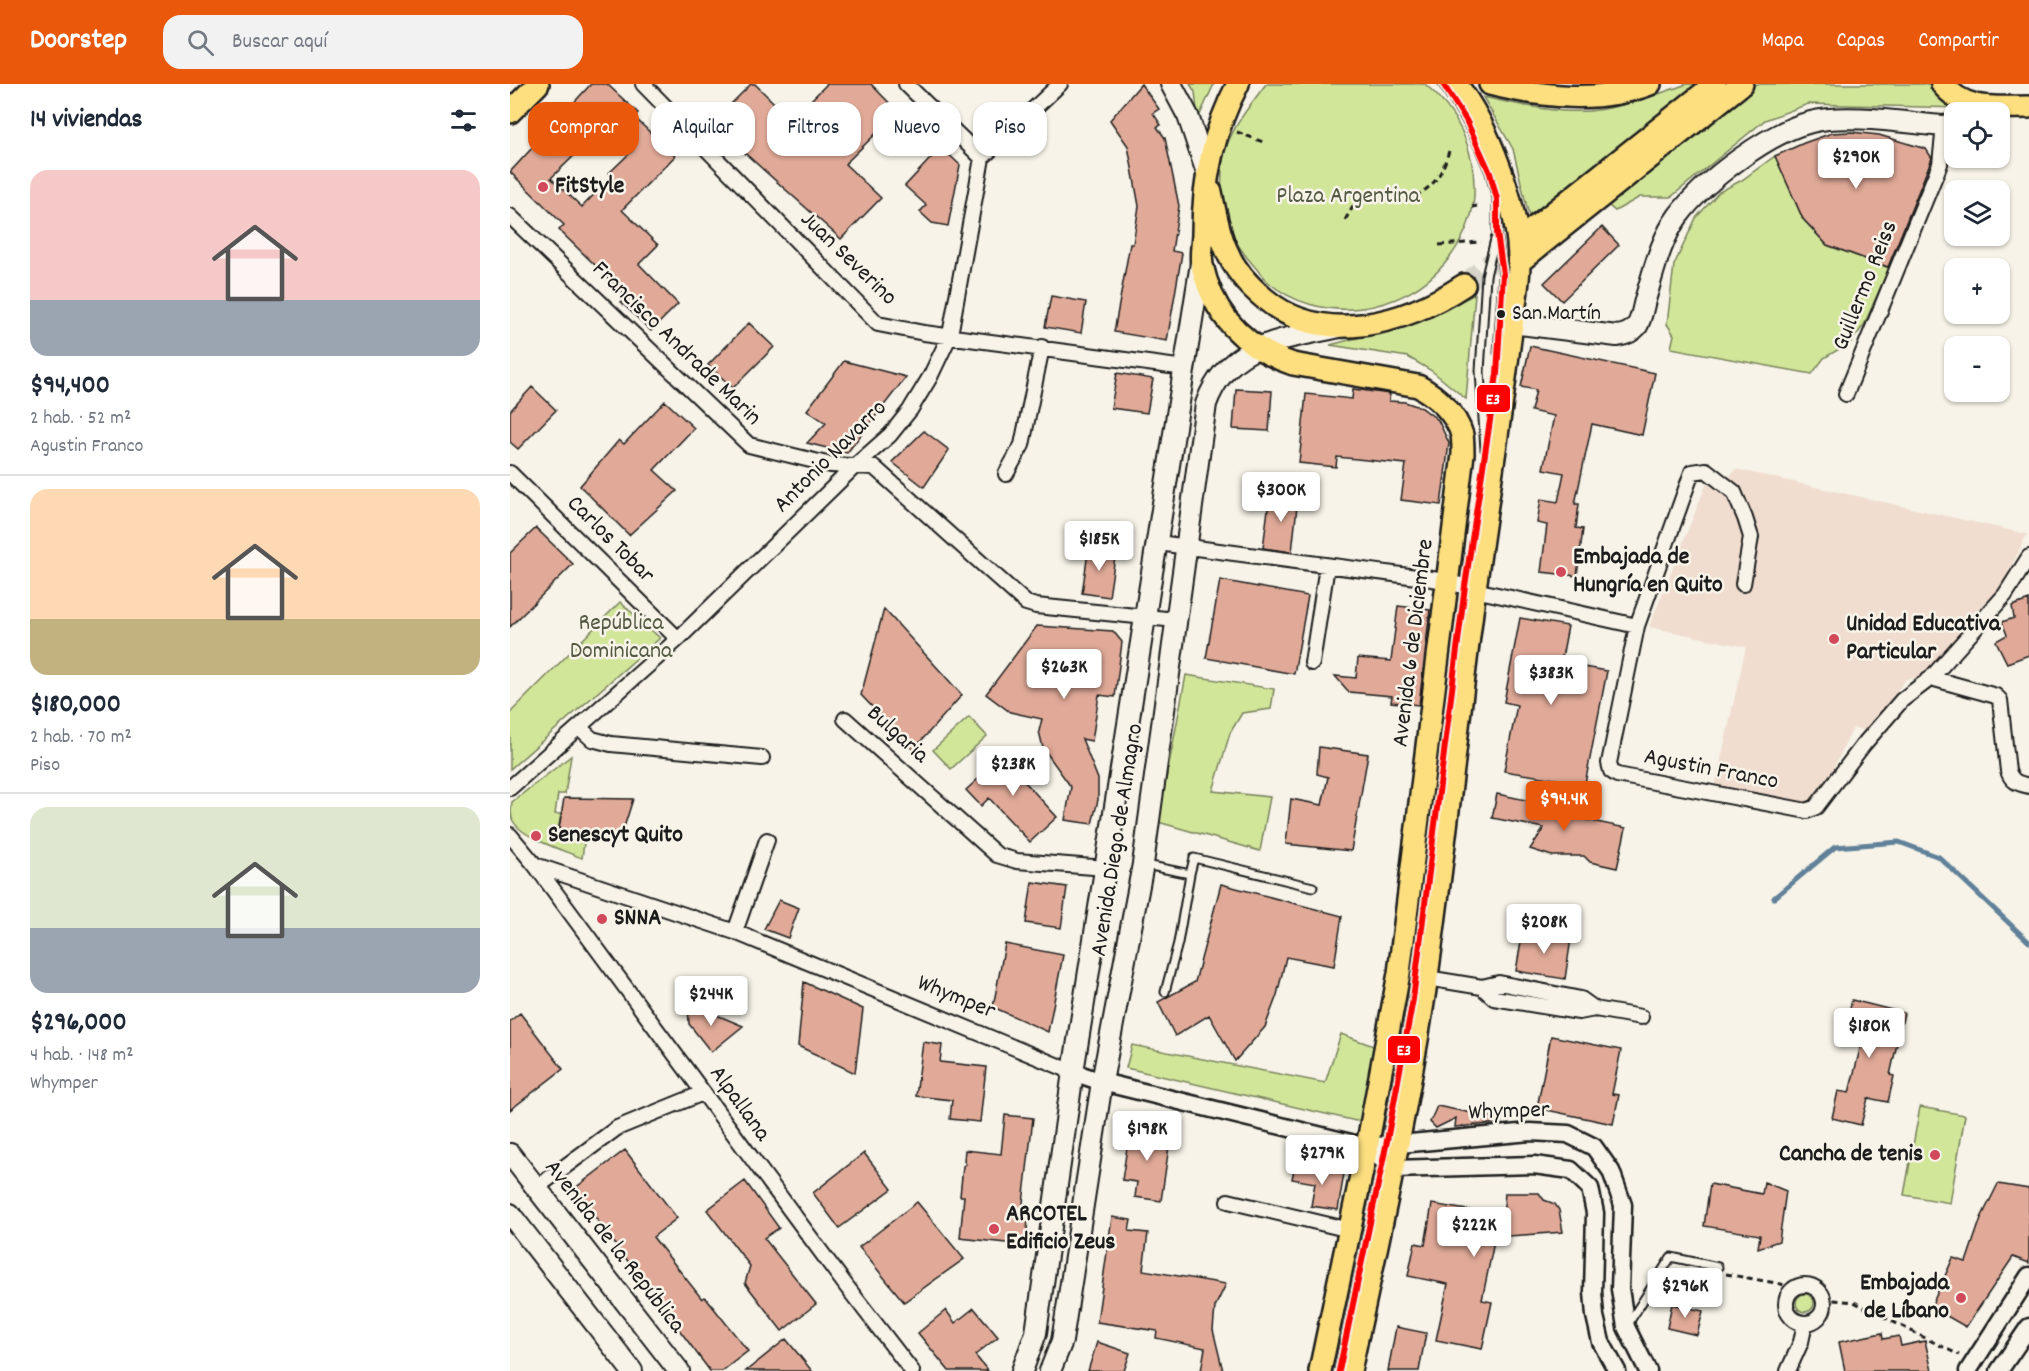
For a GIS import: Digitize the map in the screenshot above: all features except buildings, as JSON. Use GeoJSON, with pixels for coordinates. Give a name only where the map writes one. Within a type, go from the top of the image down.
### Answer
{"type":"FeatureCollection","features":[{"type":"Feature","properties":{"kind":"main road"},"geometry":{"type":"LineString","coordinates":[[510,112],[537,84]]}},
{"type":"Feature","properties":{"kind":"main road"},"geometry":{"type":"LineString","coordinates":[[1171,84],[1188,116],[1207,173],[1226,250],[1250,285],[1272,305],[1290,316],[1311,323],[1339,327],[1363,326],[1400,317],[1430,306],[1464,285]]}},
{"type":"Feature","properties":{"kind":"main road","name":"Avenida 6 de Diciembre"},"geometry":{"type":"LineString","coordinates":[[1238,84],[1222,120],[1207,173],[1201,263],[1209,288],[1230,325],[1245,340],[1274,358],[1293,364],[1418,386],[1443,404],[1462,435],[1462,586],[1427,978],[1385,1153],[1350,1371]]}},
{"type":"Feature","properties":{"kind":"main road","name":"Avenida 6 de Diciembre"},"geometry":{"type":"LineString","coordinates":[[1320,1371],[1350,1230],[1385,1153],[1399,973],[1462,586],[1502,407],[1519,262],[1514,221],[1489,141],[1480,119],[1456,84]]}},
{"type":"Feature","properties":{"kind":"main road"},"geometry":{"type":"LineString","coordinates":[[1490,84],[1523,92],[1564,97],[1598,97],[1650,84]]}},
{"type":"Feature","properties":{"kind":"main road"},"geometry":{"type":"LineString","coordinates":[[1529,232],[1715,84]]}},
{"type":"Feature","properties":{"kind":"main road"},"geometry":{"type":"LineString","coordinates":[[1519,262],[1742,84]]}},
{"type":"Feature","properties":{"kind":"main road"},"geometry":{"type":"LineString","coordinates":[[1942,84],[1951,95],[1969,104],[1990,107],[2029,107]]}},
{"type":"Feature","properties":{"kind":"main road"},"geometry":{"type":"LineString","coordinates":[[2010,114],[2029,107]]}},
{"type":"Feature","properties":{"kind":"main road"},"geometry":{"type":"LineString","coordinates":[[1511,323],[1617,336],[1628,334],[1638,325],[1659,251],[1678,216],[1698,193],[1727,169],[1783,132],[1811,122],[1830,119],[1944,125]]}},
{"type":"Feature","properties":{"kind":"main road","name":"Avenida Diego de Almagro"},"geometry":{"type":"LineString","coordinates":[[1022,1371],[1036,1333],[1073,1072],[1201,263]]}},
{"type":"Feature","properties":{"kind":"main road","name":"Avenida Diego de Almagro"},"geometry":{"type":"LineString","coordinates":[[1050,1371],[1062,1341],[1102,1082],[1143,864],[1206,404],[1212,386],[1242,355],[1257,347],[1339,327]]}},
{"type":"Feature","properties":{"kind":"main road","name":"Avenida de la República"},"geometry":{"type":"LineString","coordinates":[[510,1154],[679,1371]]}},
{"type":"Feature","properties":{"kind":"main road"},"geometry":{"type":"LineString","coordinates":[[512,1222],[632,1371]]}},
{"type":"Feature","properties":{"kind":"street","name":"Juan Severino"},"geometry":{"type":"LineString","coordinates":[[643,84],[878,324],[1185,368]]}},
{"type":"Feature","properties":{"kind":"street"},"geometry":{"type":"LineString","coordinates":[[906,84],[982,158],[1060,84]]}},
{"type":"Feature","properties":{"kind":"street","name":"Guillermo Reiss"},"geometry":{"type":"LineString","coordinates":[[1846,394],[1940,164],[1944,147]]}},
{"type":"Feature","properties":{"kind":"street","name":"Antonio Navarro"},"geometry":{"type":"LineString","coordinates":[[510,788],[678,639],[855,466],[890,435],[910,410],[930,377],[950,335],[982,158]]}},
{"type":"Feature","properties":{"kind":"street","name":"Francisco Andrade Marin"},"geometry":{"type":"LineString","coordinates":[[510,216],[749,445],[831,465],[874,467],[1026,603],[1036,606],[1176,620]]}},
{"type":"Feature","properties":{"kind":"street"},"geometry":{"type":"LineString","coordinates":[[1006,474],[1022,445],[1042,347]]}},
{"type":"Feature","properties":{"kind":"street"},"geometry":{"type":"LineString","coordinates":[[1158,543],[1462,586],[1637,626],[1692,472],[1706,470],[1734,492],[1751,537],[1743,584]]}},
{"type":"Feature","properties":{"kind":"street","name":"Carlos Tobar"},"geometry":{"type":"LineString","coordinates":[[510,473],[678,639]]}},
{"type":"Feature","properties":{"kind":"street"},"geometry":{"type":"LineString","coordinates":[[2029,557],[2005,595],[1931,678],[1996,696],[2000,700],[2010,778],[2016,783],[2029,786]]}},
{"type":"Feature","properties":{"kind":"street"},"geometry":{"type":"LineString","coordinates":[[1312,663],[1327,566]]}},
{"type":"Feature","properties":{"kind":"street","name":"Agustin Franco"},"geometry":{"type":"LineString","coordinates":[[1637,626],[1609,763],[1611,771],[1617,775],[1807,811],[1812,810],[1902,700],[1931,678]]}},
{"type":"Feature","properties":{"kind":"street","name":"Bulgaria"},"geometry":{"type":"LineString","coordinates":[[845,719],[997,855],[1017,861],[1106,868]]}},
{"type":"Feature","properties":{"kind":"street"},"geometry":{"type":"LineString","coordinates":[[579,727],[592,739],[611,744],[762,758]]}},
{"type":"Feature","properties":{"kind":"street","name":"Alpallana"},"geometry":{"type":"LineString","coordinates":[[510,835],[535,865],[847,1287],[912,1371]]}},
{"type":"Feature","properties":{"kind":"street"},"geometry":{"type":"LineString","coordinates":[[735,932],[767,840]]}},
{"type":"Feature","properties":{"kind":"street","name":"Whymper"},"geometry":{"type":"LineString","coordinates":[[535,865],[735,932],[1102,1082],[1385,1153],[1571,1170],[1590,1188],[1592,1196],[1595,1213],[1593,1292],[1595,1316],[1601,1342],[1617,1371]]}},
{"type":"Feature","properties":{"kind":"street"},"geometry":{"type":"LineString","coordinates":[[1427,978],[1482,987],[1499,983],[1581,999],[1595,1009],[1641,1017]]}},
{"type":"Feature","properties":{"kind":"street"},"geometry":{"type":"LineString","coordinates":[[536,1188],[616,1128],[703,1093]]}},
{"type":"Feature","properties":{"kind":"street","name":"Whymper"},"geometry":{"type":"LineString","coordinates":[[1385,1153],[1530,1132],[1568,1134],[1594,1148],[1611,1171],[1623,1205],[1620,1289],[1626,1326],[1648,1371]]}},
{"type":"Feature","properties":{"kind":"street"},"geometry":{"type":"LineString","coordinates":[[1228,1201],[1350,1230]]}},
{"type":"Feature","properties":{"kind":"street"},"geometry":{"type":"LineString","coordinates":[[1968,1371],[2029,1276]]}},
{"type":"Feature","properties":{"kind":"street"},"geometry":{"type":"LineString","coordinates":[[1811,1287],[1821,1294],[1823,1299],[1824,1305],[1820,1316],[1811,1322],[1805,1323],[1794,1319],[1788,1310],[1788,1298],[1795,1289],[1811,1287]]}},
{"type":"Feature","properties":{"kind":"street"},"geometry":{"type":"LineString","coordinates":[[1788,1371],[1801,1342],[1805,1323]]}},
{"type":"Feature","properties":{"kind":"street"},"geometry":{"type":"LineString","coordinates":[[1999,1371],[2029,1327]]}},
{"type":"Feature","properties":{"kind":"lane"},"geometry":{"type":"LineString","coordinates":[[1443,84],[1466,120],[1490,173],[1497,199],[1497,233],[1503,274],[1497,374],[1462,586]]}},
{"type":"Feature","properties":{"kind":"lane"},"geometry":{"type":"LineString","coordinates":[[1485,450],[1479,371],[1486,276],[1497,233]]}},
{"type":"Feature","properties":{"kind":"lane"},"geometry":{"type":"LineString","coordinates":[[1165,992],[1178,943],[1194,858],[1313,887]]}},
{"type":"Feature","properties":{"kind":"lane"},"geometry":{"type":"LineString","coordinates":[[1143,864],[1190,874]]}},
{"type":"Feature","properties":{"kind":"lane"},"geometry":{"type":"LineString","coordinates":[[1339,1371],[1385,1153]]}},
{"type":"Feature","properties":{"kind":"lane"},"geometry":{"type":"LineString","coordinates":[[1626,1326],[1671,1257],[1718,1267]]}},
{"type":"Feature","properties":{"kind":"path"},"geometry":{"type":"LineString","coordinates":[[1242,133],[1263,142]]}},
{"type":"Feature","properties":{"kind":"path"},"geometry":{"type":"LineString","coordinates":[[1406,201],[1427,191],[1442,173],[1449,151]]}},
{"type":"Feature","properties":{"kind":"path"},"geometry":{"type":"LineString","coordinates":[[1345,220],[1359,195]]}},
{"type":"Feature","properties":{"kind":"path"},"geometry":{"type":"LineString","coordinates":[[1472,207],[1477,206]]}},
{"type":"Feature","properties":{"kind":"path"},"geometry":{"type":"LineString","coordinates":[[1439,245],[1481,242]]}},
{"type":"Feature","properties":{"kind":"path"},"geometry":{"type":"LineString","coordinates":[[1718,1267],[1726,1274],[1781,1284],[1795,1289]]}},
{"type":"Feature","properties":{"kind":"path"},"geometry":{"type":"LineString","coordinates":[[1823,1299],[1854,1302],[1952,1352]]}},
{"type":"Feature","properties":{"kind":"shaded area","name":"Unidad Educativa Particular"},"geometry":{"type":"Polygon","coordinates":[[[1735,469],[2027,534],[2006,578],[1968,631],[1928,673],[1921,678],[1906,679],[1867,730],[1853,728],[1817,802],[1803,807],[1715,786],[1746,647],[1649,627],[1706,485],[1713,483],[1723,486],[1735,469]]]}},
{"type":"Feature","properties":{"kind":"green space"},"geometry":{"type":"Polygon","coordinates":[[[1190,84],[1214,84],[1198,119],[1195,92],[1190,84]]]}},
{"type":"Feature","properties":{"kind":"green space","name":"Plaza Argentina"},"geometry":{"type":"Polygon","coordinates":[[[1266,84],[1425,84],[1448,108],[1469,149],[1474,179],[1473,205],[1469,223],[1457,247],[1428,280],[1407,294],[1384,303],[1360,308],[1335,309],[1311,304],[1288,295],[1262,276],[1242,251],[1228,224],[1223,205],[1222,175],[1227,145],[1244,113],[1266,84]]]}},
{"type":"Feature","properties":{"kind":"green space"},"geometry":{"type":"Polygon","coordinates":[[[1687,84],[1703,84],[1529,216],[1513,149],[1483,97],[1549,109],[1589,111],[1627,104],[1687,84]]]}},
{"type":"Feature","properties":{"kind":"green space"},"geometry":{"type":"Polygon","coordinates":[[[1754,84],[1938,84],[1955,102],[1944,102],[1944,108],[1808,104],[1765,120],[1671,197],[1640,197],[1615,211],[1608,205],[1618,190],[1754,84]]]}},
{"type":"Feature","properties":{"kind":"green space"},"geometry":{"type":"Polygon","coordinates":[[[1775,156],[1803,219],[1827,245],[1889,268],[1864,325],[1851,342],[1824,358],[1812,374],[1671,348],[1674,335],[1667,324],[1674,265],[1696,218],[1719,192],[1742,180],[1775,156]]]}},
{"type":"Feature","properties":{"kind":"green space"},"geometry":{"type":"Polygon","coordinates":[[[1475,294],[1466,399],[1432,371],[1408,357],[1330,345],[1419,322],[1475,294]]]}},
{"type":"Feature","properties":{"kind":"green space","name":"República Dominicana"},"geometry":{"type":"Polygon","coordinates":[[[620,602],[660,638],[510,769],[510,713],[620,602]]]}},
{"type":"Feature","properties":{"kind":"green space"},"geometry":{"type":"Polygon","coordinates":[[[1186,675],[1274,689],[1271,709],[1242,713],[1230,733],[1213,791],[1270,797],[1260,851],[1158,822],[1186,675]]]}},
{"type":"Feature","properties":{"kind":"green space"},"geometry":{"type":"Polygon","coordinates":[[[969,717],[987,736],[951,769],[933,750],[969,717]]]}},
{"type":"Feature","properties":{"kind":"green space"},"geometry":{"type":"Polygon","coordinates":[[[571,756],[565,794],[558,794],[555,814],[561,814],[557,835],[584,843],[582,858],[525,833],[513,821],[511,814],[512,802],[571,756]]]}},
{"type":"Feature","properties":{"kind":"green space"},"geometry":{"type":"Polygon","coordinates":[[[1341,1034],[1376,1047],[1366,1118],[1356,1121],[1126,1068],[1132,1045],[1325,1083],[1341,1034]]]}},
{"type":"Feature","properties":{"kind":"green space","name":"Cancha de tenis"},"geometry":{"type":"Polygon","coordinates":[[[1920,1107],[1965,1115],[1950,1203],[1904,1195],[1920,1107]]]}},
{"type":"Feature","properties":{"kind":"green space"},"geometry":{"type":"Polygon","coordinates":[[[1801,1294],[1809,1294],[1814,1299],[1812,1310],[1801,1312],[1796,1307],[1796,1299],[1801,1294]]]}},
{"type":"Feature","properties":{"kind":"waterway"},"geometry":{"type":"LineString","coordinates":[[1774,898],[1835,847],[1899,842],[1939,857],[2029,942]]}},
{"type":"Feature","properties":{"kind":"tunnel"},"geometry":{"type":"LineString","coordinates":[[1464,285],[1528,232]]}},
{"type":"Feature","properties":{"kind":"transit line","name":"E3"},"geometry":{"type":"LineString","coordinates":[[1339,1371],[1386,1146],[1413,999],[1465,586],[1497,374],[1503,274],[1497,233],[1497,199],[1490,173],[1466,120],[1443,84]]}},
{"type":"Feature","properties":{"kind":"place","name":"FitStyle"},"geometry":{"type":"Point","coordinates":[543,187]}},
{"type":"Feature","properties":{"kind":"place","name":"San Martín"},"geometry":{"type":"Point","coordinates":[1501,314]}},
{"type":"Feature","properties":{"kind":"place","name":"Embajada de Hungría en Quito"},"geometry":{"type":"Point","coordinates":[1561,572]}},
{"type":"Feature","properties":{"kind":"place","name":"Unidad Educativa Particular"},"geometry":{"type":"Point","coordinates":[1834,639]}},
{"type":"Feature","properties":{"kind":"place","name":"Senescyt Quito"},"geometry":{"type":"Point","coordinates":[536,836]}},
{"type":"Feature","properties":{"kind":"place","name":"SNNA"},"geometry":{"type":"Point","coordinates":[602,919]}},
{"type":"Feature","properties":{"kind":"place","name":"Cancha de tenis"},"geometry":{"type":"Point","coordinates":[1935,1155]}},
{"type":"Feature","properties":{"kind":"place","name":"ARCOTEL Edificio Zeus"},"geometry":{"type":"Point","coordinates":[994,1229]}},
{"type":"Feature","properties":{"kind":"place","name":"Embajada de Líbano"},"geometry":{"type":"Point","coordinates":[1961,1298]}}]}
